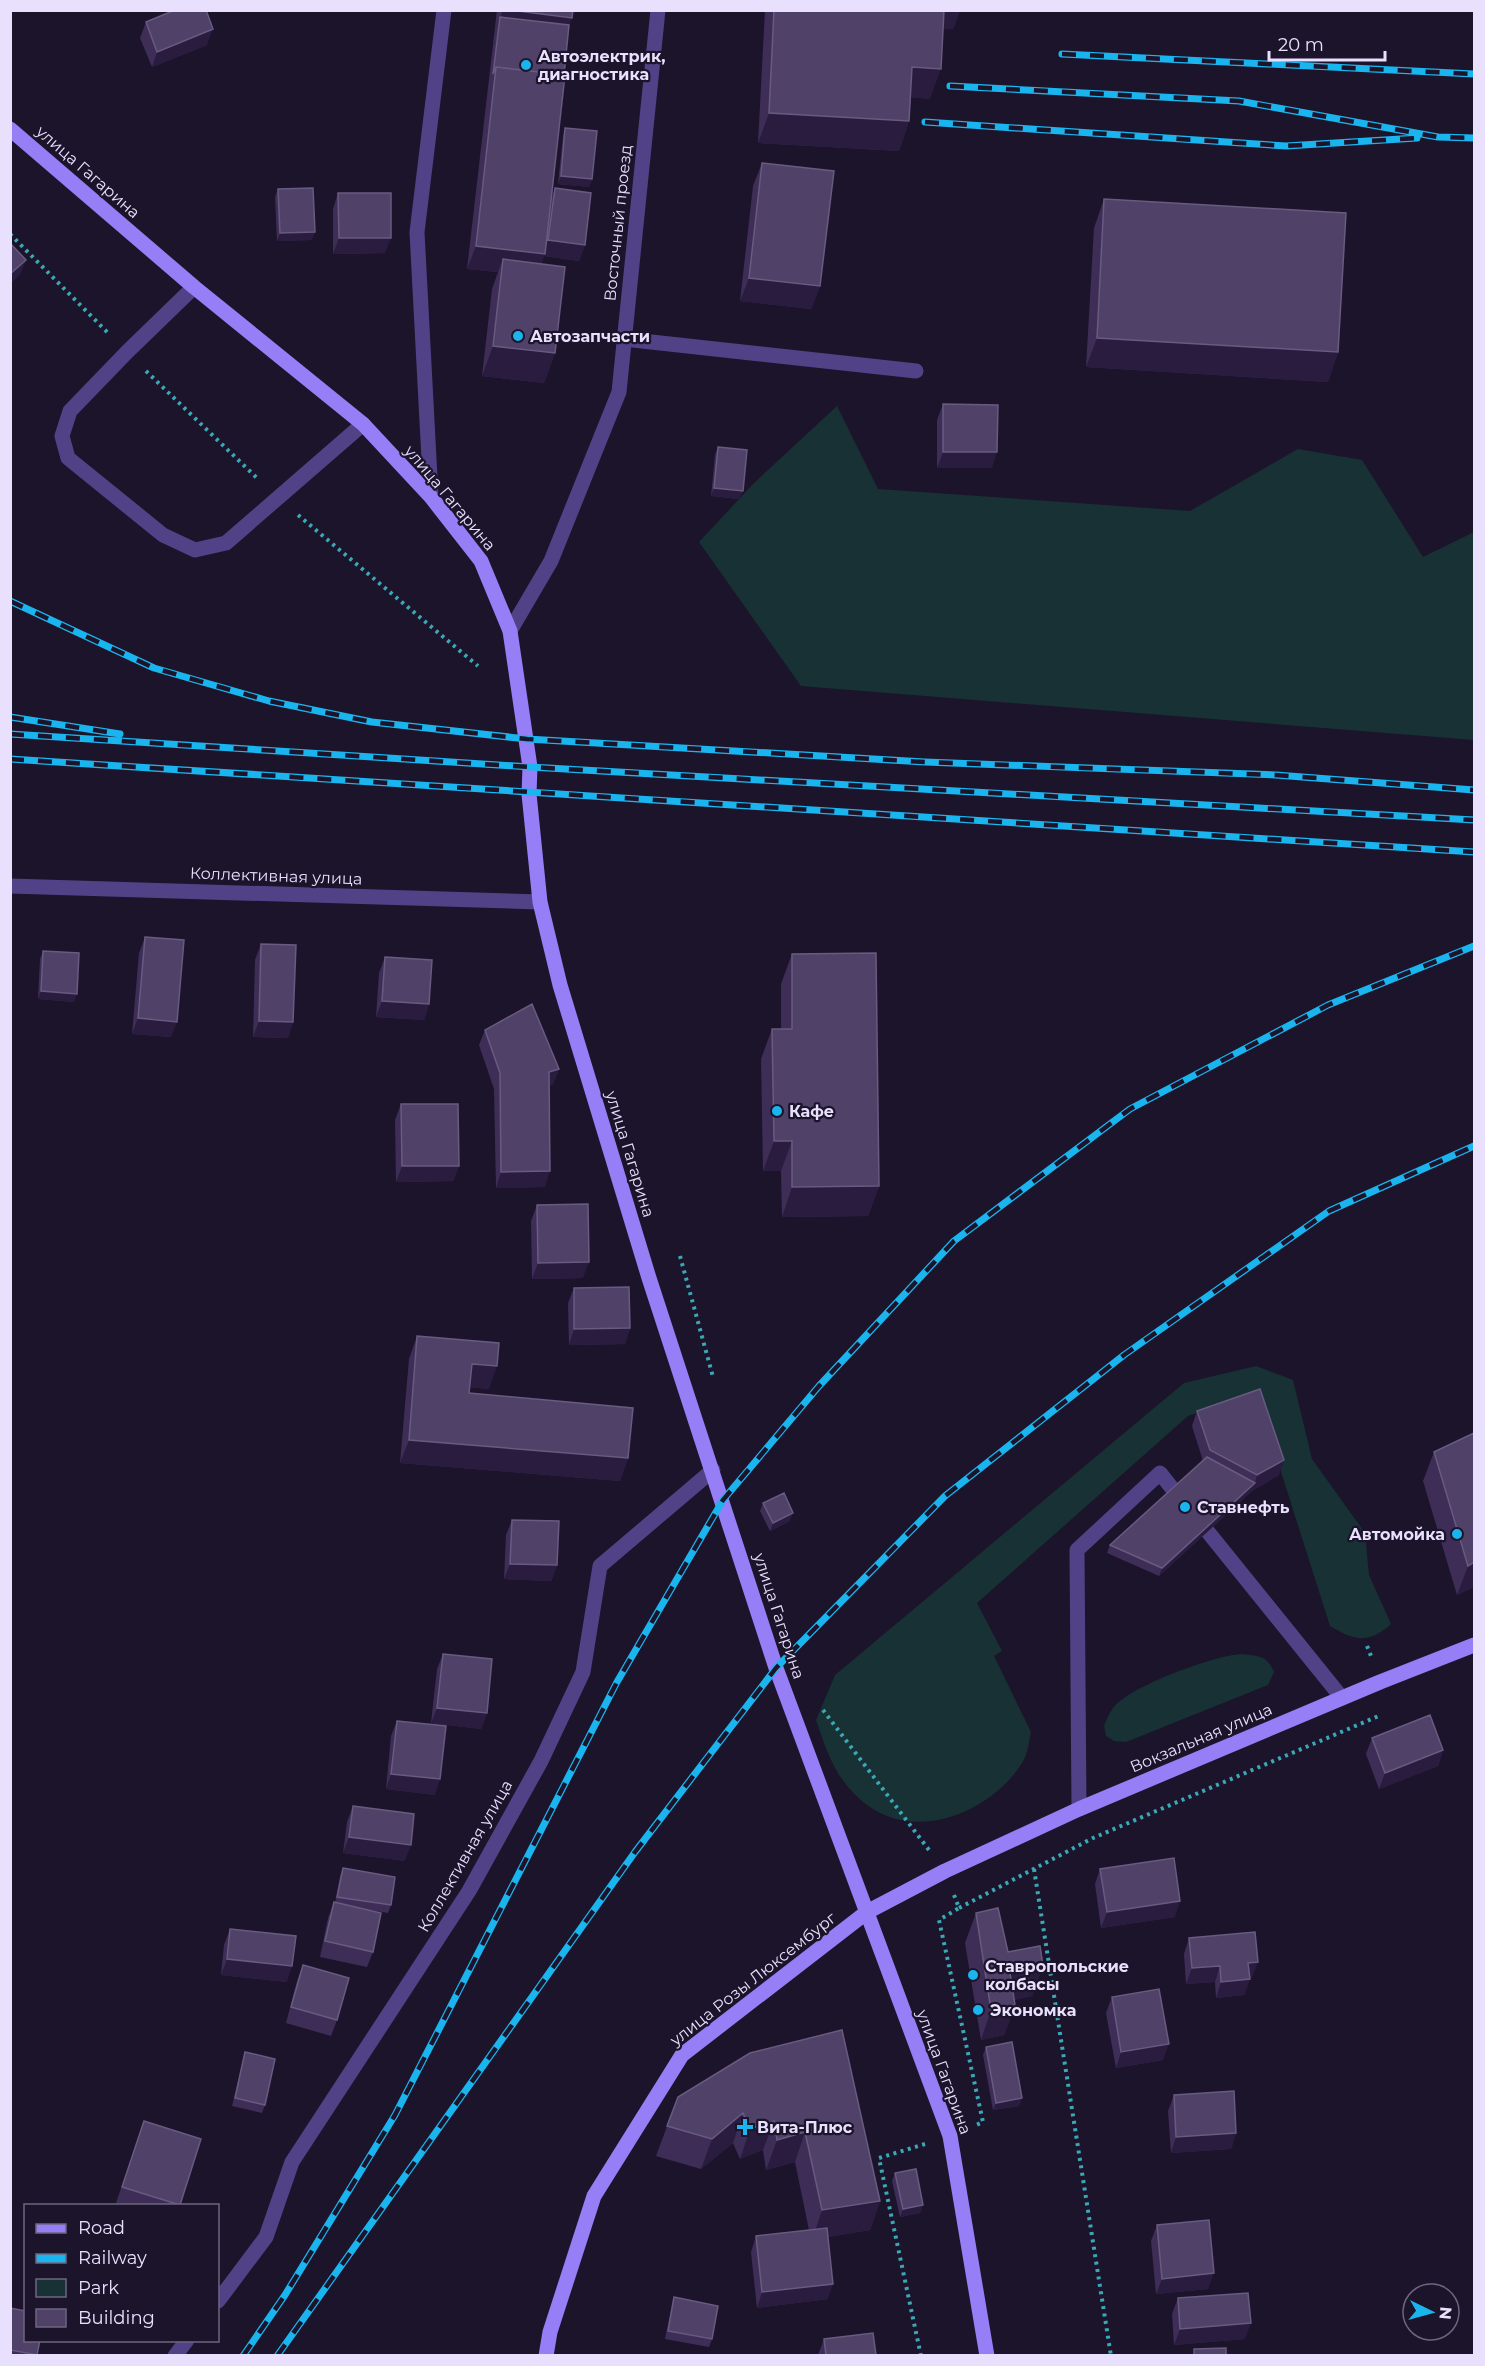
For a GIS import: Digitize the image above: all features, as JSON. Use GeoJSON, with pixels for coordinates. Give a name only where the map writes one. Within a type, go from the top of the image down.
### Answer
{"type":"FeatureCollection","features":[{"type":"Feature","properties":{"kind":"main road","name":"улица Гагарина"},"geometry":{"type":"LineString","coordinates":[[10,129],[194,288],[363,424],[431,497],[481,561],[510,631],[528,748],[529,794],[540,902],[560,985],[649,1278],[776,1668],[950,2136],[987,2355]]}},
{"type":"Feature","properties":{"kind":"main road","name":"Вокзальная улица"},"geometry":{"type":"LineString","coordinates":[[945,1871],[1079,1809],[1474,1645]]}},
{"type":"Feature","properties":{"kind":"main road","name":"улица Розы Люксембург"},"geometry":{"type":"LineString","coordinates":[[546,2355],[550,2332],[594,2196],[682,2055],[867,1912],[945,1871]]}},
{"type":"Feature","properties":{"kind":"street"},"geometry":{"type":"LineString","coordinates":[[431,497],[417,232],[444,10]]}},
{"type":"Feature","properties":{"kind":"street","name":"Восточный проезд"},"geometry":{"type":"LineString","coordinates":[[510,631],[551,561],[618,392],[658,10]]}},
{"type":"Feature","properties":{"kind":"street"},"geometry":{"type":"LineString","coordinates":[[194,288],[70,411],[62,436],[69,458],[163,535],[195,550],[226,543],[276,497],[363,424]]}},
{"type":"Feature","properties":{"kind":"street"},"geometry":{"type":"LineString","coordinates":[[624,339],[916,371]]}},
{"type":"Feature","properties":{"kind":"street","name":"Коллективная улица"},"geometry":{"type":"LineString","coordinates":[[10,886],[540,902]]}},
{"type":"Feature","properties":{"kind":"street","name":"Коллективная улица"},"geometry":{"type":"LineString","coordinates":[[219,2300],[266,2238],[292,2162],[469,1891],[541,1761],[583,1672],[600,1566],[713,1470]]}},
{"type":"Feature","properties":{"kind":"street"},"geometry":{"type":"LineString","coordinates":[[1079,1809],[1077,1550],[1160,1473],[1175,1492]]}},
{"type":"Feature","properties":{"kind":"street"},"geometry":{"type":"LineString","coordinates":[[1208,1532],[1342,1698]]}},
{"type":"Feature","properties":{"kind":"street"},"geometry":{"type":"LineString","coordinates":[[175,2355],[185,2342]]}},
{"type":"Feature","properties":{"kind":"path"},"geometry":{"type":"LineString","coordinates":[[10,234],[276,497],[478,666]]}},
{"type":"Feature","properties":{"kind":"path"},"geometry":{"type":"LineString","coordinates":[[959,1908],[1094,1838],[1392,1710]]}},
{"type":"Feature","properties":{"kind":"path"},"geometry":{"type":"LineString","coordinates":[[1034,1869],[1111,2355]]}},
{"type":"Feature","properties":{"kind":"green space"},"geometry":{"type":"Polygon","coordinates":[[[837,406],[878,489],[1190,511],[1298,449],[1362,460],[1423,557],[1474,532],[1474,740],[801,686],[699,542],[754,483],[837,406]]]}},
{"type":"Feature","properties":{"kind":"green space"},"geometry":{"type":"Polygon","coordinates":[[[1256,1366],[1293,1380],[1312,1459],[1365,1533],[1369,1575],[1391,1624],[1376,1635],[1362,1638],[1347,1635],[1330,1626],[1256,1393],[1188,1416],[977,1603],[1002,1651],[994,1656],[1031,1732],[1024,1759],[1009,1780],[992,1795],[973,1807],[952,1816],[931,1821],[909,1821],[887,1816],[856,1796],[834,1767],[816,1720],[835,1675],[1184,1383],[1256,1366]]]}},
{"type":"Feature","properties":{"kind":"green space"},"geometry":{"type":"Polygon","coordinates":[[[1241,1654],[1257,1656],[1268,1662],[1274,1672],[1268,1685],[1126,1742],[1114,1741],[1106,1736],[1104,1725],[1112,1710],[1122,1699],[1154,1682],[1193,1666],[1241,1654]]]}},
{"type":"Feature","properties":{"kind":"building"},"geometry":{"type":"Polygon","coordinates":[[[175,10],[206,10],[213,29],[157,52],[146,22],[175,10]]]}},
{"type":"Feature","properties":{"kind":"building"},"geometry":{"type":"Polygon","coordinates":[[[510,10],[573,10],[572,18],[510,10]]]}},
{"type":"Feature","properties":{"kind":"building"},"geometry":{"type":"Polygon","coordinates":[[[774,10],[944,10],[941,69],[912,67],[909,121],[769,113],[774,10]]]}},
{"type":"Feature","properties":{"kind":"building"},"geometry":{"type":"Polygon","coordinates":[[[500,17],[569,25],[564,75],[496,67],[493,74],[500,17]]]}},
{"type":"Feature","properties":{"kind":"building"},"geometry":{"type":"Polygon","coordinates":[[[496,67],[565,75],[545,254],[476,246],[496,67]]]}},
{"type":"Feature","properties":{"kind":"building"},"geometry":{"type":"Polygon","coordinates":[[[565,128],[597,131],[592,179],[561,176],[565,128]]]}},
{"type":"Feature","properties":{"kind":"building"},"geometry":{"type":"Polygon","coordinates":[[[762,163],[834,171],[820,286],[749,278],[762,163]]]}},
{"type":"Feature","properties":{"kind":"building"},"geometry":{"type":"Polygon","coordinates":[[[313,188],[315,232],[280,233],[278,189],[313,188]]]}},
{"type":"Feature","properties":{"kind":"building"},"geometry":{"type":"Polygon","coordinates":[[[555,188],[591,193],[585,245],[548,240],[555,188]]]}},
{"type":"Feature","properties":{"kind":"building"},"geometry":{"type":"Polygon","coordinates":[[[338,193],[391,193],[391,238],[339,238],[338,193]]]}},
{"type":"Feature","properties":{"kind":"building"},"geometry":{"type":"Polygon","coordinates":[[[1104,199],[1346,213],[1338,352],[1097,338],[1104,199]]]}},
{"type":"Feature","properties":{"kind":"building"},"geometry":{"type":"Polygon","coordinates":[[[10,243],[26,260],[10,274],[10,243]]]}},
{"type":"Feature","properties":{"kind":"building"},"geometry":{"type":"Polygon","coordinates":[[[503,259],[565,267],[555,353],[493,346],[503,259]]]}},
{"type":"Feature","properties":{"kind":"building"},"geometry":{"type":"Polygon","coordinates":[[[943,404],[998,405],[997,452],[943,452],[943,404]]]}},
{"type":"Feature","properties":{"kind":"building"},"geometry":{"type":"Polygon","coordinates":[[[718,447],[747,450],[743,491],[714,488],[718,447]]]}},
{"type":"Feature","properties":{"kind":"building"},"geometry":{"type":"Polygon","coordinates":[[[145,937],[184,940],[177,1022],[138,1018],[145,937]]]}},
{"type":"Feature","properties":{"kind":"building"},"geometry":{"type":"Polygon","coordinates":[[[261,944],[296,945],[293,1022],[259,1021],[261,944]]]}},
{"type":"Feature","properties":{"kind":"building"},"geometry":{"type":"Polygon","coordinates":[[[43,951],[79,953],[77,994],[41,991],[43,951]]]}},
{"type":"Feature","properties":{"kind":"building"},"geometry":{"type":"Polygon","coordinates":[[[876,953],[879,1186],[792,1187],[792,1141],[774,1141],[772,1029],[792,1029],[792,954],[876,953]]]}},
{"type":"Feature","properties":{"kind":"building"},"geometry":{"type":"Polygon","coordinates":[[[385,957],[432,960],[429,1004],[382,1001],[385,957]]]}},
{"type":"Feature","properties":{"kind":"building"},"geometry":{"type":"Polygon","coordinates":[[[532,1004],[559,1069],[549,1072],[550,1171],[501,1172],[500,1073],[485,1030],[532,1004]]]}},
{"type":"Feature","properties":{"kind":"building"},"geometry":{"type":"Polygon","coordinates":[[[401,1104],[458,1104],[459,1166],[402,1166],[401,1104]]]}},
{"type":"Feature","properties":{"kind":"building"},"geometry":{"type":"Polygon","coordinates":[[[588,1204],[589,1262],[538,1263],[537,1205],[588,1204]]]}},
{"type":"Feature","properties":{"kind":"building"},"geometry":{"type":"Polygon","coordinates":[[[629,1287],[630,1328],[574,1329],[574,1288],[629,1287]]]}},
{"type":"Feature","properties":{"kind":"building"},"geometry":{"type":"Polygon","coordinates":[[[417,1336],[499,1343],[497,1366],[472,1364],[469,1393],[633,1408],[628,1458],[409,1440],[417,1336]]]}},
{"type":"Feature","properties":{"kind":"building"},"geometry":{"type":"Polygon","coordinates":[[[1260,1389],[1284,1460],[1257,1475],[1210,1450],[1197,1411],[1260,1389]]]}},
{"type":"Feature","properties":{"kind":"building"},"geometry":{"type":"Polygon","coordinates":[[[1474,1433],[1474,1562],[1468,1566],[1434,1452],[1474,1433]]]}},
{"type":"Feature","properties":{"kind":"building"},"geometry":{"type":"Polygon","coordinates":[[[1207,1457],[1255,1483],[1162,1568],[1110,1545],[1207,1457]]]}},
{"type":"Feature","properties":{"kind":"building"},"geometry":{"type":"Polygon","coordinates":[[[784,1493],[793,1513],[773,1523],[763,1503],[784,1493]]]}},
{"type":"Feature","properties":{"kind":"building"},"geometry":{"type":"Polygon","coordinates":[[[512,1520],[559,1521],[557,1565],[510,1564],[512,1520]]]}},
{"type":"Feature","properties":{"kind":"building"},"geometry":{"type":"Polygon","coordinates":[[[443,1654],[492,1659],[487,1713],[437,1708],[443,1654]]]}},
{"type":"Feature","properties":{"kind":"building"},"geometry":{"type":"Polygon","coordinates":[[[1430,1715],[1443,1750],[1385,1773],[1372,1738],[1430,1715]]]}},
{"type":"Feature","properties":{"kind":"building"},"geometry":{"type":"Polygon","coordinates":[[[397,1721],[446,1726],[440,1779],[391,1774],[397,1721]]]}},
{"type":"Feature","properties":{"kind":"building"},"geometry":{"type":"Polygon","coordinates":[[[353,1806],[414,1814],[411,1845],[349,1837],[353,1806]]]}},
{"type":"Feature","properties":{"kind":"building"},"geometry":{"type":"Polygon","coordinates":[[[1174,1858],[1180,1901],[1107,1912],[1100,1869],[1174,1858]]]}},
{"type":"Feature","properties":{"kind":"building"},"geometry":{"type":"Polygon","coordinates":[[[343,1868],[395,1877],[391,1905],[337,1897],[343,1868]]]}},
{"type":"Feature","properties":{"kind":"building"},"geometry":{"type":"Polygon","coordinates":[[[334,1902],[381,1913],[373,1952],[325,1941],[334,1902]]]}},
{"type":"Feature","properties":{"kind":"building"},"geometry":{"type":"Polygon","coordinates":[[[998,1908],[1008,1952],[1040,1946],[1043,1966],[1010,1973],[1015,2005],[991,2010],[976,1913],[998,1908]]]}},
{"type":"Feature","properties":{"kind":"building"},"geometry":{"type":"Polygon","coordinates":[[[230,1929],[296,1936],[292,1966],[227,1959],[230,1929]]]}},
{"type":"Feature","properties":{"kind":"building"},"geometry":{"type":"Polygon","coordinates":[[[1255,1932],[1258,1962],[1248,1963],[1250,1979],[1221,1982],[1220,1966],[1192,1968],[1189,1938],[1255,1932]]]}},
{"type":"Feature","properties":{"kind":"building"},"geometry":{"type":"Polygon","coordinates":[[[303,1965],[349,1978],[337,2020],[291,2007],[303,1965]]]}},
{"type":"Feature","properties":{"kind":"building"},"geometry":{"type":"Polygon","coordinates":[[[1159,1989],[1169,2044],[1121,2052],[1112,1997],[1159,1989]]]}},
{"type":"Feature","properties":{"kind":"building"},"geometry":{"type":"Polygon","coordinates":[[[842,2030],[880,2201],[822,2210],[805,2132],[777,2140],[774,2121],[750,2129],[743,2113],[712,2139],[667,2126],[678,2097],[750,2053],[842,2030]]]}},
{"type":"Feature","properties":{"kind":"building"},"geometry":{"type":"Polygon","coordinates":[[[1012,2042],[1022,2098],[996,2103],[986,2047],[1012,2042]]]}},
{"type":"Feature","properties":{"kind":"building"},"geometry":{"type":"Polygon","coordinates":[[[245,2052],[275,2059],[265,2105],[235,2098],[245,2052]]]}},
{"type":"Feature","properties":{"kind":"building"},"geometry":{"type":"Polygon","coordinates":[[[1234,2091],[1236,2133],[1176,2137],[1174,2095],[1234,2091]]]}},
{"type":"Feature","properties":{"kind":"building"},"geometry":{"type":"Polygon","coordinates":[[[144,2121],[201,2139],[180,2204],[122,2187],[144,2121]]]}},
{"type":"Feature","properties":{"kind":"building"},"geometry":{"type":"Polygon","coordinates":[[[916,2169],[923,2205],[903,2209],[895,2173],[916,2169]]]}},
{"type":"Feature","properties":{"kind":"building"},"geometry":{"type":"Polygon","coordinates":[[[1209,2220],[1214,2273],[1162,2279],[1157,2225],[1209,2220]]]}},
{"type":"Feature","properties":{"kind":"building"},"geometry":{"type":"Polygon","coordinates":[[[827,2228],[833,2284],[762,2292],[756,2236],[827,2228]]]}},
{"type":"Feature","properties":{"kind":"building"},"geometry":{"type":"Polygon","coordinates":[[[1248,2293],[1251,2323],[1180,2329],[1178,2298],[1248,2293]]]}},
{"type":"Feature","properties":{"kind":"building"},"geometry":{"type":"Polygon","coordinates":[[[674,2297],[718,2306],[712,2339],[668,2331],[674,2297]]]}},
{"type":"Feature","properties":{"kind":"building"},"geometry":{"type":"Polygon","coordinates":[[[10,2308],[24,2311],[24,2342],[40,2342],[37,2355],[10,2350],[10,2308]]]}},
{"type":"Feature","properties":{"kind":"building"},"geometry":{"type":"Polygon","coordinates":[[[873,2333],[876,2355],[826,2355],[824,2339],[873,2333]]]}},
{"type":"Feature","properties":{"kind":"building"},"geometry":{"type":"Polygon","coordinates":[[[1226,2348],[1226,2355],[1194,2355],[1194,2349],[1226,2348]]]}},
{"type":"Feature","properties":{"kind":"railway"},"geometry":{"type":"LineString","coordinates":[[1062,54],[1474,74]]}},
{"type":"Feature","properties":{"kind":"railway"},"geometry":{"type":"LineString","coordinates":[[950,86],[1239,101],[1438,137],[1474,138]]}},
{"type":"Feature","properties":{"kind":"railway"},"geometry":{"type":"LineString","coordinates":[[925,122],[1286,146],[1417,138]]}},
{"type":"Feature","properties":{"kind":"railway"},"geometry":{"type":"LineString","coordinates":[[10,601],[154,668],[269,701],[372,722],[527,739],[925,762],[1276,775],[1474,790]]}},
{"type":"Feature","properties":{"kind":"railway"},"geometry":{"type":"LineString","coordinates":[[10,717],[120,734]]}},
{"type":"Feature","properties":{"kind":"railway"},"geometry":{"type":"LineString","coordinates":[[10,734],[530,767],[1474,820]]}},
{"type":"Feature","properties":{"kind":"railway"},"geometry":{"type":"LineString","coordinates":[[10,759],[1474,852]]}},
{"type":"Feature","properties":{"kind":"railway"},"geometry":{"type":"LineString","coordinates":[[243,2356],[285,2295],[395,2115],[617,1682],[723,1500],[819,1386],[954,1241],[1130,1109],[1328,1005],[1474,946]]}},
{"type":"Feature","properties":{"kind":"railway"},"geometry":{"type":"LineString","coordinates":[[277,2356],[635,1852],[776,1668],[945,1496],[1124,1355],[1329,1211],[1474,1146]]}},
{"type":"Feature","properties":{"kind":"place","name":"Автоэлектрик, диагностика"},"geometry":{"type":"Point","coordinates":[526,65]}},
{"type":"Feature","properties":{"kind":"place","name":"Автозапчасти"},"geometry":{"type":"Point","coordinates":[518,336]}},
{"type":"Feature","properties":{"kind":"place","name":"Кафе"},"geometry":{"type":"Point","coordinates":[777,1111]}},
{"type":"Feature","properties":{"kind":"place","name":"Ставнефть"},"geometry":{"type":"Point","coordinates":[1185,1507]}},
{"type":"Feature","properties":{"kind":"place","name":"Автомойка"},"geometry":{"type":"Point","coordinates":[1457,1534]}},
{"type":"Feature","properties":{"kind":"place","name":"Ставропольские колбасы"},"geometry":{"type":"Point","coordinates":[973,1975]}},
{"type":"Feature","properties":{"kind":"place","name":"Экономка"},"geometry":{"type":"Point","coordinates":[978,2010]}},
{"type":"Feature","properties":{"kind":"place","name":"Вита-Плюс"},"geometry":{"type":"Point","coordinates":[745,2127]}}]}
